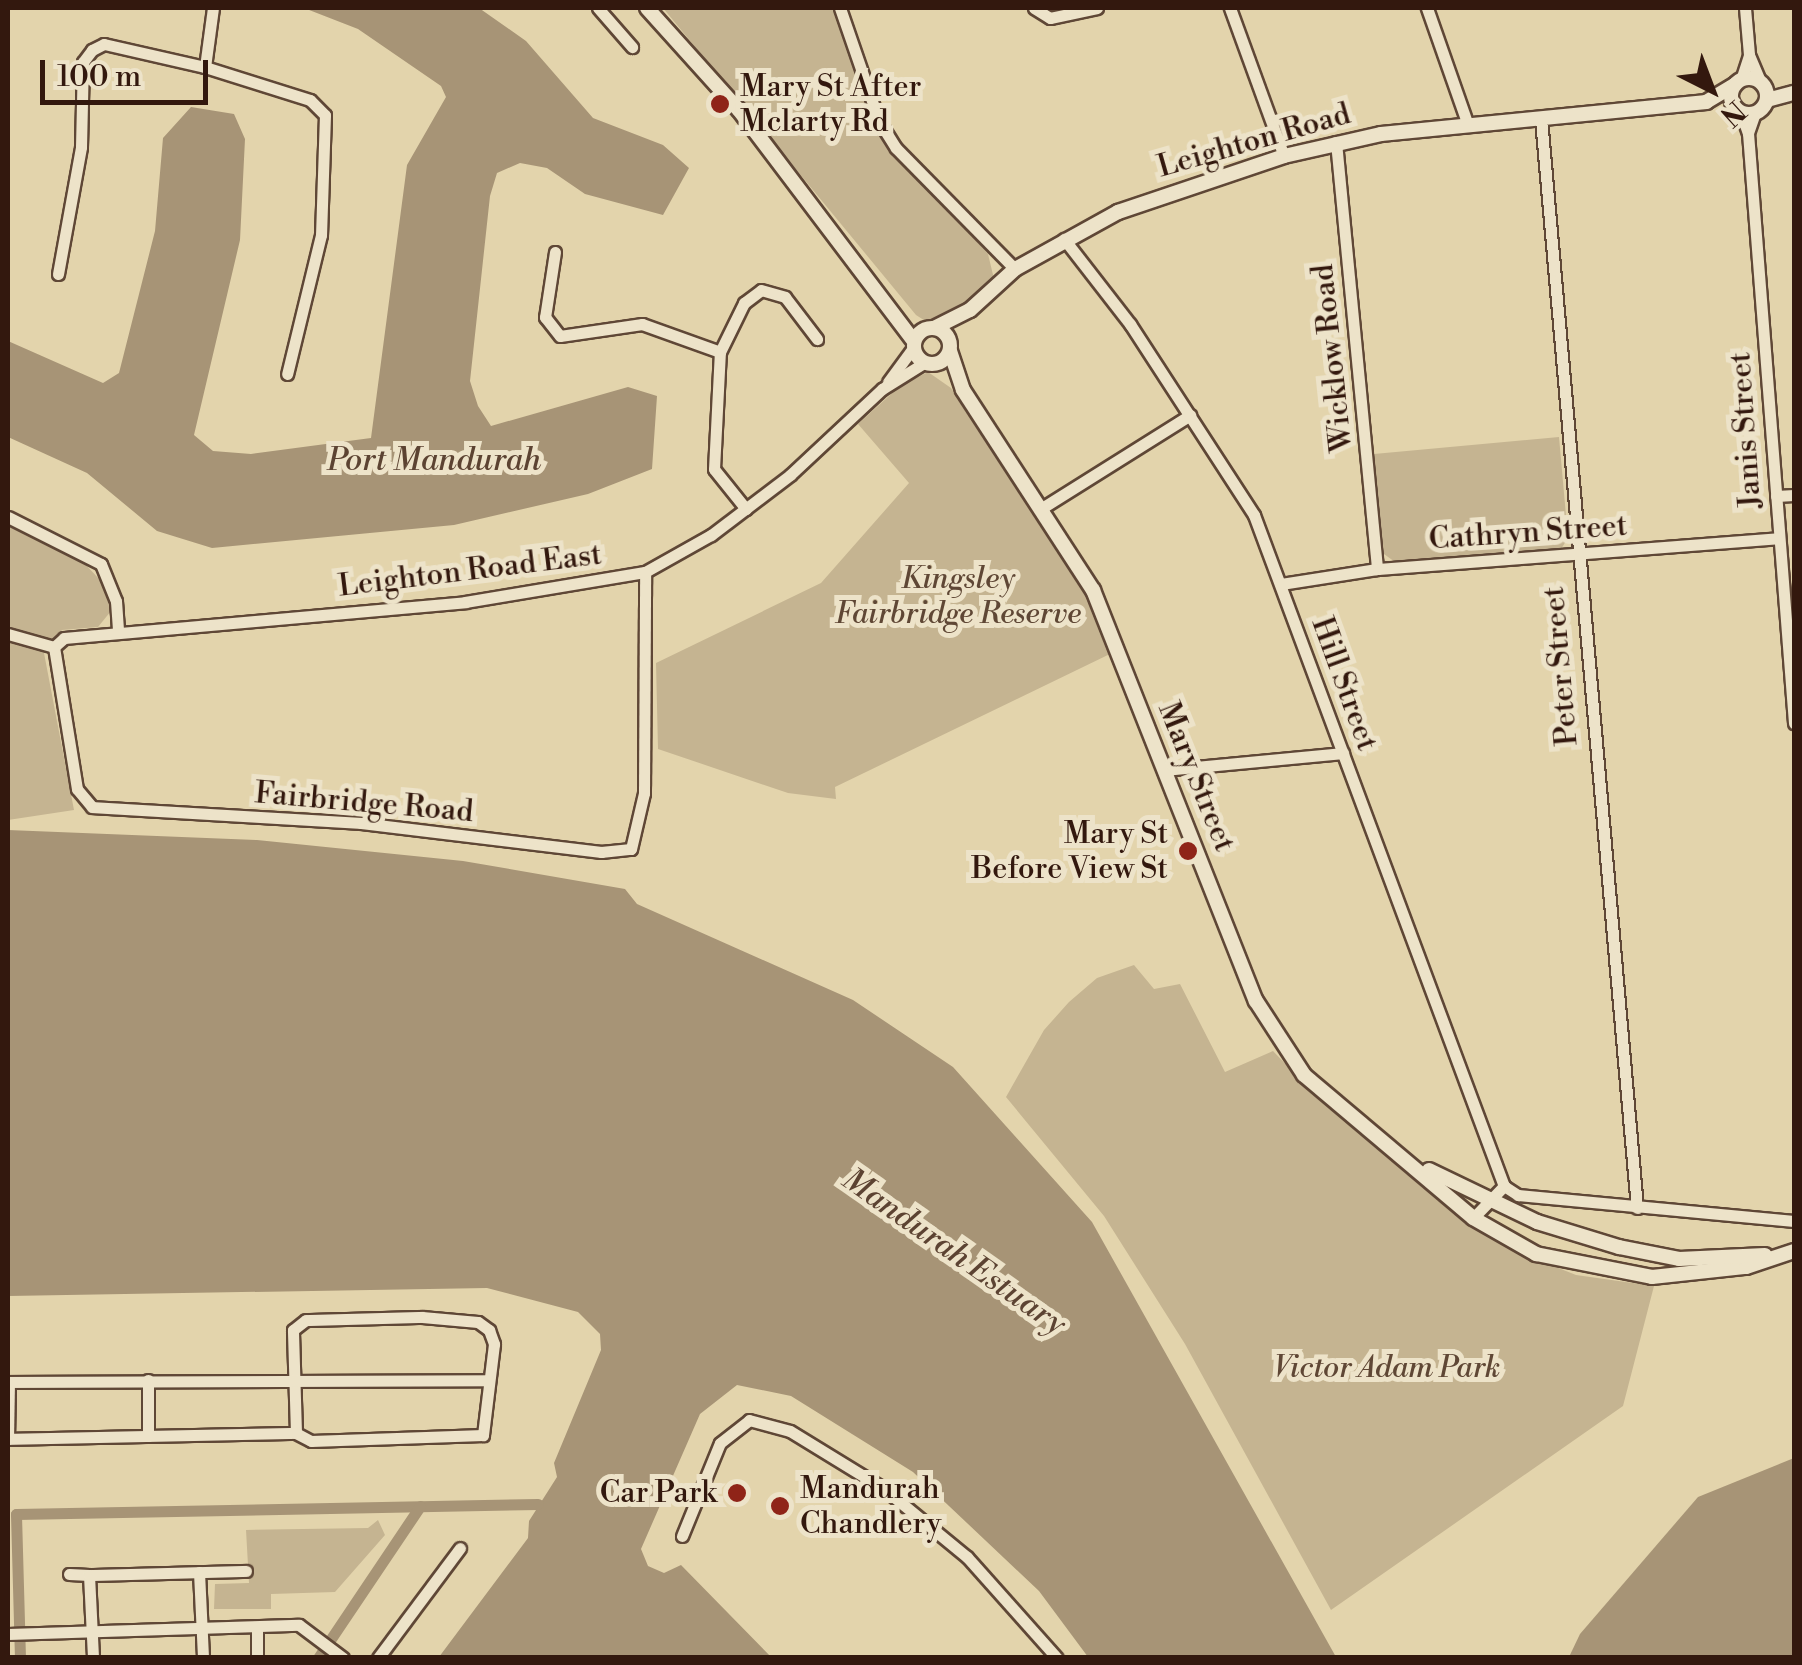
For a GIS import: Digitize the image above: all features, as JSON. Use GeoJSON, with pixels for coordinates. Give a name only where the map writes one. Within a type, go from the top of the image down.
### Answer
{"type":"FeatureCollection","features":[{"type":"Feature","properties":{"kind":"street"},"geometry":{"type":"LineString","coordinates":[[205,67],[213,8]]}},
{"type":"Feature","properties":{"kind":"street"},"geometry":{"type":"LineString","coordinates":[[598,8],[632,47]]}},
{"type":"Feature","properties":{"kind":"street","name":"Mary Street"},"geometry":{"type":"LineString","coordinates":[[647,8],[739,110],[895,309],[927,364],[964,390]]}},
{"type":"Feature","properties":{"kind":"street"},"geometry":{"type":"LineString","coordinates":[[840,8],[879,121],[896,148],[1015,268]]}},
{"type":"Feature","properties":{"kind":"street"},"geometry":{"type":"LineString","coordinates":[[1034,8],[1050,18],[1097,8]]}},
{"type":"Feature","properties":{"kind":"street"},"geometry":{"type":"LineString","coordinates":[[1230,8],[1284,156]]}},
{"type":"Feature","properties":{"kind":"street"},"geometry":{"type":"LineString","coordinates":[[1428,8],[1468,125]]}},
{"type":"Feature","properties":{"kind":"street"},"geometry":{"type":"LineString","coordinates":[[1746,8],[1749,56],[1768,91]]}},
{"type":"Feature","properties":{"kind":"street"},"geometry":{"type":"LineString","coordinates":[[58,274],[81,147],[83,62],[104,44],[205,67],[310,100],[326,115],[321,235],[287,374]]}},
{"type":"Feature","properties":{"kind":"street"},"geometry":{"type":"LineString","coordinates":[[1749,56],[1737,83],[1744,112],[1768,91]]}},
{"type":"Feature","properties":{"kind":"street"},"geometry":{"type":"LineString","coordinates":[[1737,83],[1794,93]]}},
{"type":"Feature","properties":{"kind":"street","name":"Leighton Road"},"geometry":{"type":"LineString","coordinates":[[1706,102],[1737,83]]}},
{"type":"Feature","properties":{"kind":"street","name":"Leighton Road"},"geometry":{"type":"LineString","coordinates":[[950,347],[970,310],[1015,268],[1064,238],[1118,212],[1284,156],[1336,142],[1468,125],[1706,102],[1744,112]]}},
{"type":"Feature","properties":{"kind":"street","name":"Janis Street"},"geometry":{"type":"LineString","coordinates":[[1744,112],[1794,723]]}},
{"type":"Feature","properties":{"kind":"street","name":"Peter Street"},"geometry":{"type":"LineString","coordinates":[[1542,119],[1576,555],[1637,1208]]}},
{"type":"Feature","properties":{"kind":"street","name":"Wicklow Road"},"geometry":{"type":"LineString","coordinates":[[1336,142],[1377,569]]}},
{"type":"Feature","properties":{"kind":"street","name":"Hill Street"},"geometry":{"type":"LineString","coordinates":[[1064,238],[1190,415],[1254,514],[1504,1186]]}},
{"type":"Feature","properties":{"kind":"street"},"geometry":{"type":"LineString","coordinates":[[556,252],[545,318],[560,336],[642,324],[720,352]]}},
{"type":"Feature","properties":{"kind":"street"},"geometry":{"type":"LineString","coordinates":[[746,509],[714,469],[720,352],[744,303],[761,290],[785,297],[817,339]]}},
{"type":"Feature","properties":{"kind":"street","name":"Mary Street"},"geometry":{"type":"LineString","coordinates":[[895,309],[930,328],[950,347],[964,390],[1093,590],[1274,1036],[1320,1092],[1406,1157],[1472,1218],[1536,1254],[1604,1272],[1700,1273],[1788,1253]]}},
{"type":"Feature","properties":{"kind":"street","name":"Leighton Road"},"geometry":{"type":"LineString","coordinates":[[930,328],[970,310]]}},
{"type":"Feature","properties":{"kind":"street"},"geometry":{"type":"LineString","coordinates":[[914,345],[930,328]]}},
{"type":"Feature","properties":{"kind":"street","name":"Leighton Road East"},"geometry":{"type":"LineString","coordinates":[[882,389],[914,345]]}},
{"type":"Feature","properties":{"kind":"street"},"geometry":{"type":"LineString","coordinates":[[927,364],[950,347]]}},
{"type":"Feature","properties":{"kind":"street","name":"Leighton Road East"},"geometry":{"type":"LineString","coordinates":[[54,647],[64,638],[465,602],[644,572],[746,509],[882,389],[927,364]]}},
{"type":"Feature","properties":{"kind":"street"},"geometry":{"type":"LineString","coordinates":[[1042,508],[1190,415]]}},
{"type":"Feature","properties":{"kind":"street"},"geometry":{"type":"LineString","coordinates":[[1776,496],[1794,494]]}},
{"type":"Feature","properties":{"kind":"street"},"geometry":{"type":"LineString","coordinates":[[8,517],[101,564],[116,601],[118,632]]}},
{"type":"Feature","properties":{"kind":"street","name":"Cathryn Street"},"geometry":{"type":"LineString","coordinates":[[1282,584],[1377,569],[1779,538]]}},
{"type":"Feature","properties":{"kind":"street","name":"Fairbridge Road"},"geometry":{"type":"LineString","coordinates":[[54,647],[77,788],[92,807],[361,823],[601,852],[631,850],[645,776],[644,572]]}},
{"type":"Feature","properties":{"kind":"street"},"geometry":{"type":"LineString","coordinates":[[8,634],[54,647]]}},
{"type":"Feature","properties":{"kind":"street"},"geometry":{"type":"LineString","coordinates":[[1164,770],[1342,753]]}},
{"type":"Feature","properties":{"kind":"street","name":"Mary Street"},"geometry":{"type":"LineString","coordinates":[[1406,1157],[1488,1201],[1648,1253],[1700,1259],[1788,1253]]}},
{"type":"Feature","properties":{"kind":"street"},"geometry":{"type":"LineString","coordinates":[[1472,1218],[1504,1186],[1518,1195],[1794,1221]]}},
{"type":"Feature","properties":{"kind":"street"},"geometry":{"type":"LineString","coordinates":[[296,1432],[292,1378],[293,1330],[306,1320],[422,1317],[478,1322],[489,1330],[494,1344],[483,1435],[311,1441],[296,1432],[8,1439],[8,1382],[292,1378],[488,1380]]}},
{"type":"Feature","properties":{"kind":"street"},"geometry":{"type":"LineString","coordinates":[[148,1380],[148,1436]]}},
{"type":"Feature","properties":{"kind":"street"},"geometry":{"type":"LineString","coordinates":[[682,1536],[720,1443],[750,1420],[790,1430],[883,1488],[967,1557],[1057,1658]]}},
{"type":"Feature","properties":{"kind":"street"},"geometry":{"type":"LineString","coordinates":[[378,1658],[460,1548]]}},
{"type":"Feature","properties":{"kind":"street"},"geometry":{"type":"LineString","coordinates":[[69,1574],[246,1571]]}},
{"type":"Feature","properties":{"kind":"street"},"geometry":{"type":"LineString","coordinates":[[199,1572],[203,1658]]}},
{"type":"Feature","properties":{"kind":"street"},"geometry":{"type":"LineString","coordinates":[[90,1575],[93,1658]]}},
{"type":"Feature","properties":{"kind":"street"},"geometry":{"type":"LineString","coordinates":[[8,1634],[299,1625],[342,1658]]}},
{"type":"Feature","properties":{"kind":"street"},"geometry":{"type":"LineString","coordinates":[[257,1628],[257,1658]]}},
{"type":"Feature","properties":{"kind":"green space"},"geometry":{"type":"Polygon","coordinates":[[[663,8],[833,8],[875,130],[988,254],[994,279],[951,318],[930,324],[916,315],[663,8]]]}},
{"type":"Feature","properties":{"kind":"green space","name":"Kingsley Fairbridge Reserve"},"geometry":{"type":"Polygon","coordinates":[[[928,372],[951,388],[1027,496],[1075,570],[1112,653],[835,787],[836,799],[788,793],[658,749],[656,663],[821,583],[909,483],[858,424],[900,386],[928,372]]]}},
{"type":"Feature","properties":{"kind":"green space"},"geometry":{"type":"Polygon","coordinates":[[[1559,437],[1568,538],[1561,549],[1395,562],[1384,554],[1374,454],[1559,437]]]}},
{"type":"Feature","properties":{"kind":"green space"},"geometry":{"type":"Polygon","coordinates":[[[8,523],[84,563],[101,581],[111,611],[98,627],[62,630],[44,653],[74,810],[8,820],[8,523]]]}},
{"type":"Feature","properties":{"kind":"green space","name":"Victor Adam Park"},"geometry":{"type":"Polygon","coordinates":[[[1134,965],[1154,989],[1180,984],[1225,1072],[1273,1051],[1324,1104],[1536,1259],[1576,1275],[1654,1286],[1623,1406],[1331,1610],[1185,1344],[1104,1216],[1006,1097],[1044,1030],[1069,1002],[1097,978],[1134,965]]]}},
{"type":"Feature","properties":{"kind":"green space"},"geometry":{"type":"Polygon","coordinates":[[[378,1520],[385,1535],[335,1592],[271,1594],[271,1609],[214,1609],[215,1584],[249,1583],[246,1530],[368,1528],[378,1520]]]}},
{"type":"Feature","properties":{"kind":"water","name":"Port Mandurah"},"geometry":{"type":"Polygon","coordinates":[[[304,8],[479,8],[526,41],[593,118],[663,145],[689,168],[663,215],[585,194],[547,168],[520,163],[497,173],[490,196],[470,381],[478,406],[491,426],[628,387],[657,396],[652,469],[588,494],[454,525],[212,548],[157,531],[87,473],[8,437],[8,341],[103,383],[119,373],[155,231],[163,138],[191,107],[234,114],[245,139],[240,240],[194,435],[213,451],[251,454],[371,438],[407,165],[446,97],[441,86],[358,29],[304,8]]]}},
{"type":"Feature","properties":{"kind":"water","name":"Mandurah Estuary"},"geometry":{"type":"Polygon","coordinates":[[[8,830],[257,840],[463,861],[625,889],[637,904],[853,1000],[953,1067],[1092,1222],[1336,1657],[1088,1657],[1039,1591],[913,1472],[791,1396],[737,1385],[700,1414],[641,1549],[648,1566],[664,1573],[681,1565],[771,1657],[439,1657],[528,1538],[529,1521],[557,1477],[554,1463],[601,1350],[600,1334],[578,1312],[487,1288],[8,1296],[8,830]]]}},
{"type":"Feature","properties":{"kind":"water"},"geometry":{"type":"Polygon","coordinates":[[[1794,1458],[1794,1657],[1569,1657],[1580,1634],[1698,1497],[1794,1458]]]}},
{"type":"Feature","properties":{"kind":"waterway"},"geometry":{"type":"LineString","coordinates":[[20,1658],[16,1514],[538,1504]]}},
{"type":"Feature","properties":{"kind":"waterway"},"geometry":{"type":"LineString","coordinates":[[318,1658],[420,1506]]}},
{"type":"Feature","properties":{"kind":"place","name":"Mary St After Mclarty Rd"},"geometry":{"type":"Point","coordinates":[720,104]}},
{"type":"Feature","properties":{"kind":"place","name":"Mary St Before View St"},"geometry":{"type":"Point","coordinates":[1188,851]}},
{"type":"Feature","properties":{"kind":"place","name":"Car Park"},"geometry":{"type":"Point","coordinates":[737,1493]}},
{"type":"Feature","properties":{"kind":"place","name":"Mandurah Chandlery"},"geometry":{"type":"Point","coordinates":[780,1506]}}]}
